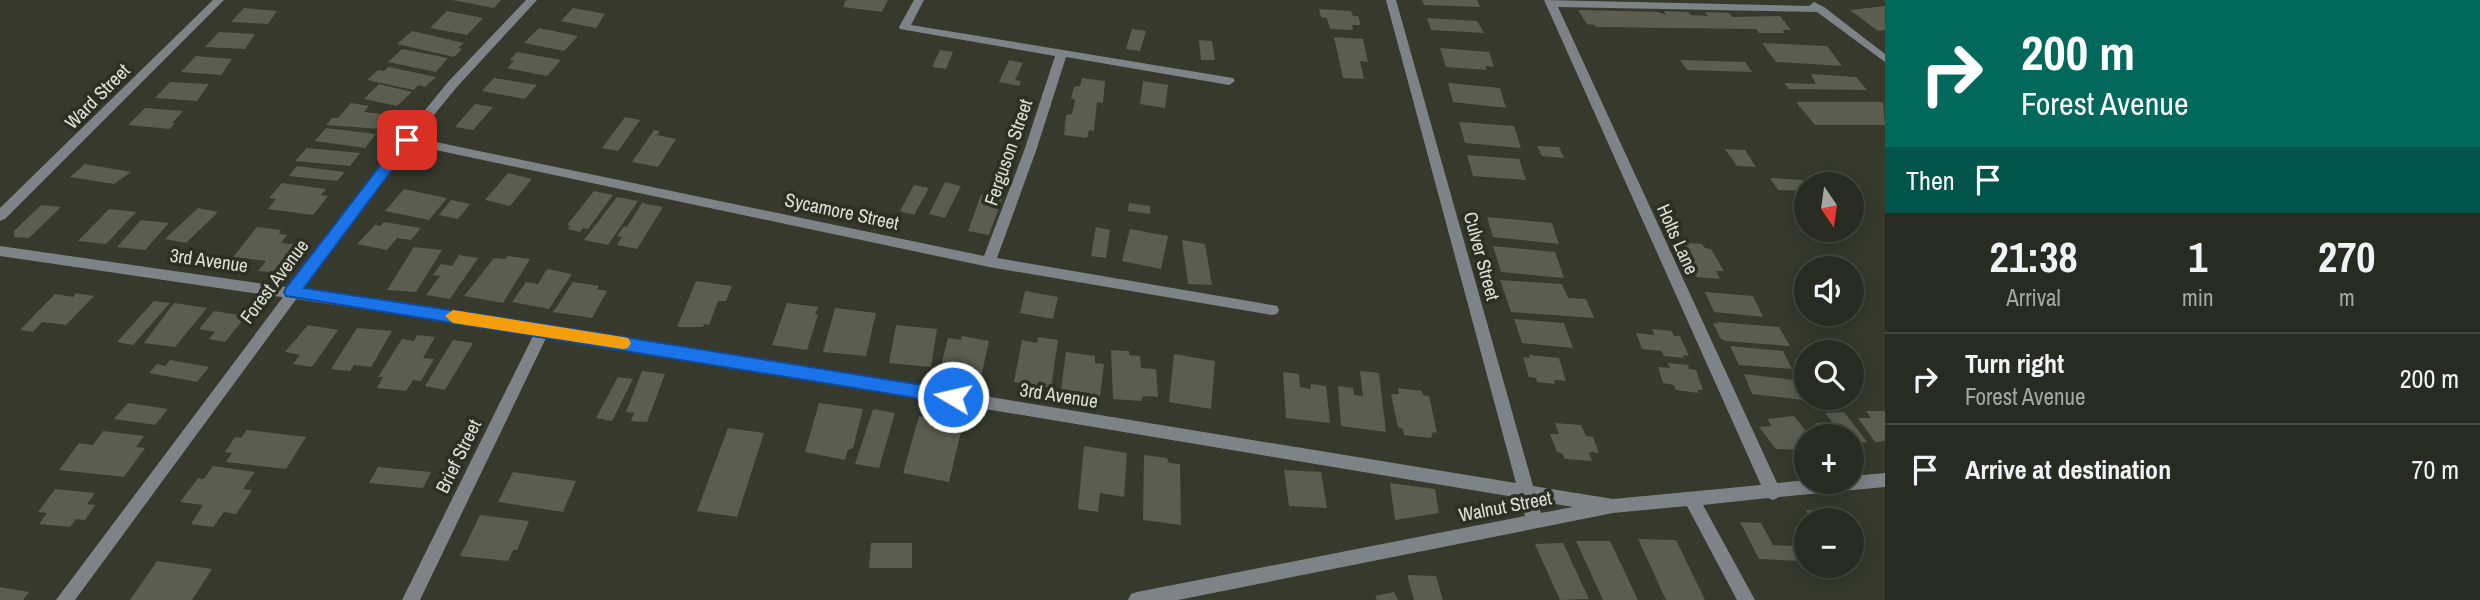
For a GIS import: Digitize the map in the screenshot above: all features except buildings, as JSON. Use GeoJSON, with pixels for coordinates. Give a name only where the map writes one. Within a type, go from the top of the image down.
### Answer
{"type":"FeatureCollection","features":[{"type":"Feature","properties":{"kind":"street","name":"Ward Street"},"geometry":{"type":"LineString","coordinates":[[0,216],[219,0]]}},
{"type":"Feature","properties":{"kind":"street","name":"Forest Avenue"},"geometry":{"type":"LineString","coordinates":[[65,600],[407,140],[452,85],[532,0]]}},
{"type":"Feature","properties":{"kind":"street"},"geometry":{"type":"LineString","coordinates":[[919,0],[904,27],[1229,81]]}},
{"type":"Feature","properties":{"kind":"street","name":"Culver Street"},"geometry":{"type":"LineString","coordinates":[[1391,0],[1535,522]]}},
{"type":"Feature","properties":{"kind":"street"},"geometry":{"type":"LineString","coordinates":[[1808,0],[1885,59]]}},
{"type":"Feature","properties":{"kind":"street"},"geometry":{"type":"LineString","coordinates":[[1550,2],[1820,9]]}},
{"type":"Feature","properties":{"kind":"street","name":"Holts Lane"},"geometry":{"type":"LineString","coordinates":[[1550,2],[1773,493]]}},
{"type":"Feature","properties":{"kind":"street","name":"Ferguson Street"},"geometry":{"type":"LineString","coordinates":[[989,262],[1030,151],[1061,55]]}},
{"type":"Feature","properties":{"kind":"street","name":"Sycamore Street"},"geometry":{"type":"LineString","coordinates":[[407,140],[989,262],[1272,310]]}},
{"type":"Feature","properties":{"kind":"street","name":"3rd Avenue"},"geometry":{"type":"LineString","coordinates":[[0,251],[543,330],[1614,506]]}},
{"type":"Feature","properties":{"kind":"street","name":"Brief Street"},"geometry":{"type":"LineString","coordinates":[[411,600],[543,330]]}},
{"type":"Feature","properties":{"kind":"street","name":"Walnut Street"},"geometry":{"type":"LineString","coordinates":[[1137,600],[1614,506],[1693,501],[1885,480]]}},
{"type":"Feature","properties":{"kind":"street"},"geometry":{"type":"LineString","coordinates":[[1693,501],[1746,600]]}},
{"type":"Feature","properties":{"kind":"slow traffic"},"geometry":{"type":"LineString","coordinates":[[453,316],[623,343]]}},
{"type":"Feature","properties":{"kind":"route"},"geometry":{"type":"LineString","coordinates":[[407,140],[292,292],[953,397]]}}]}
